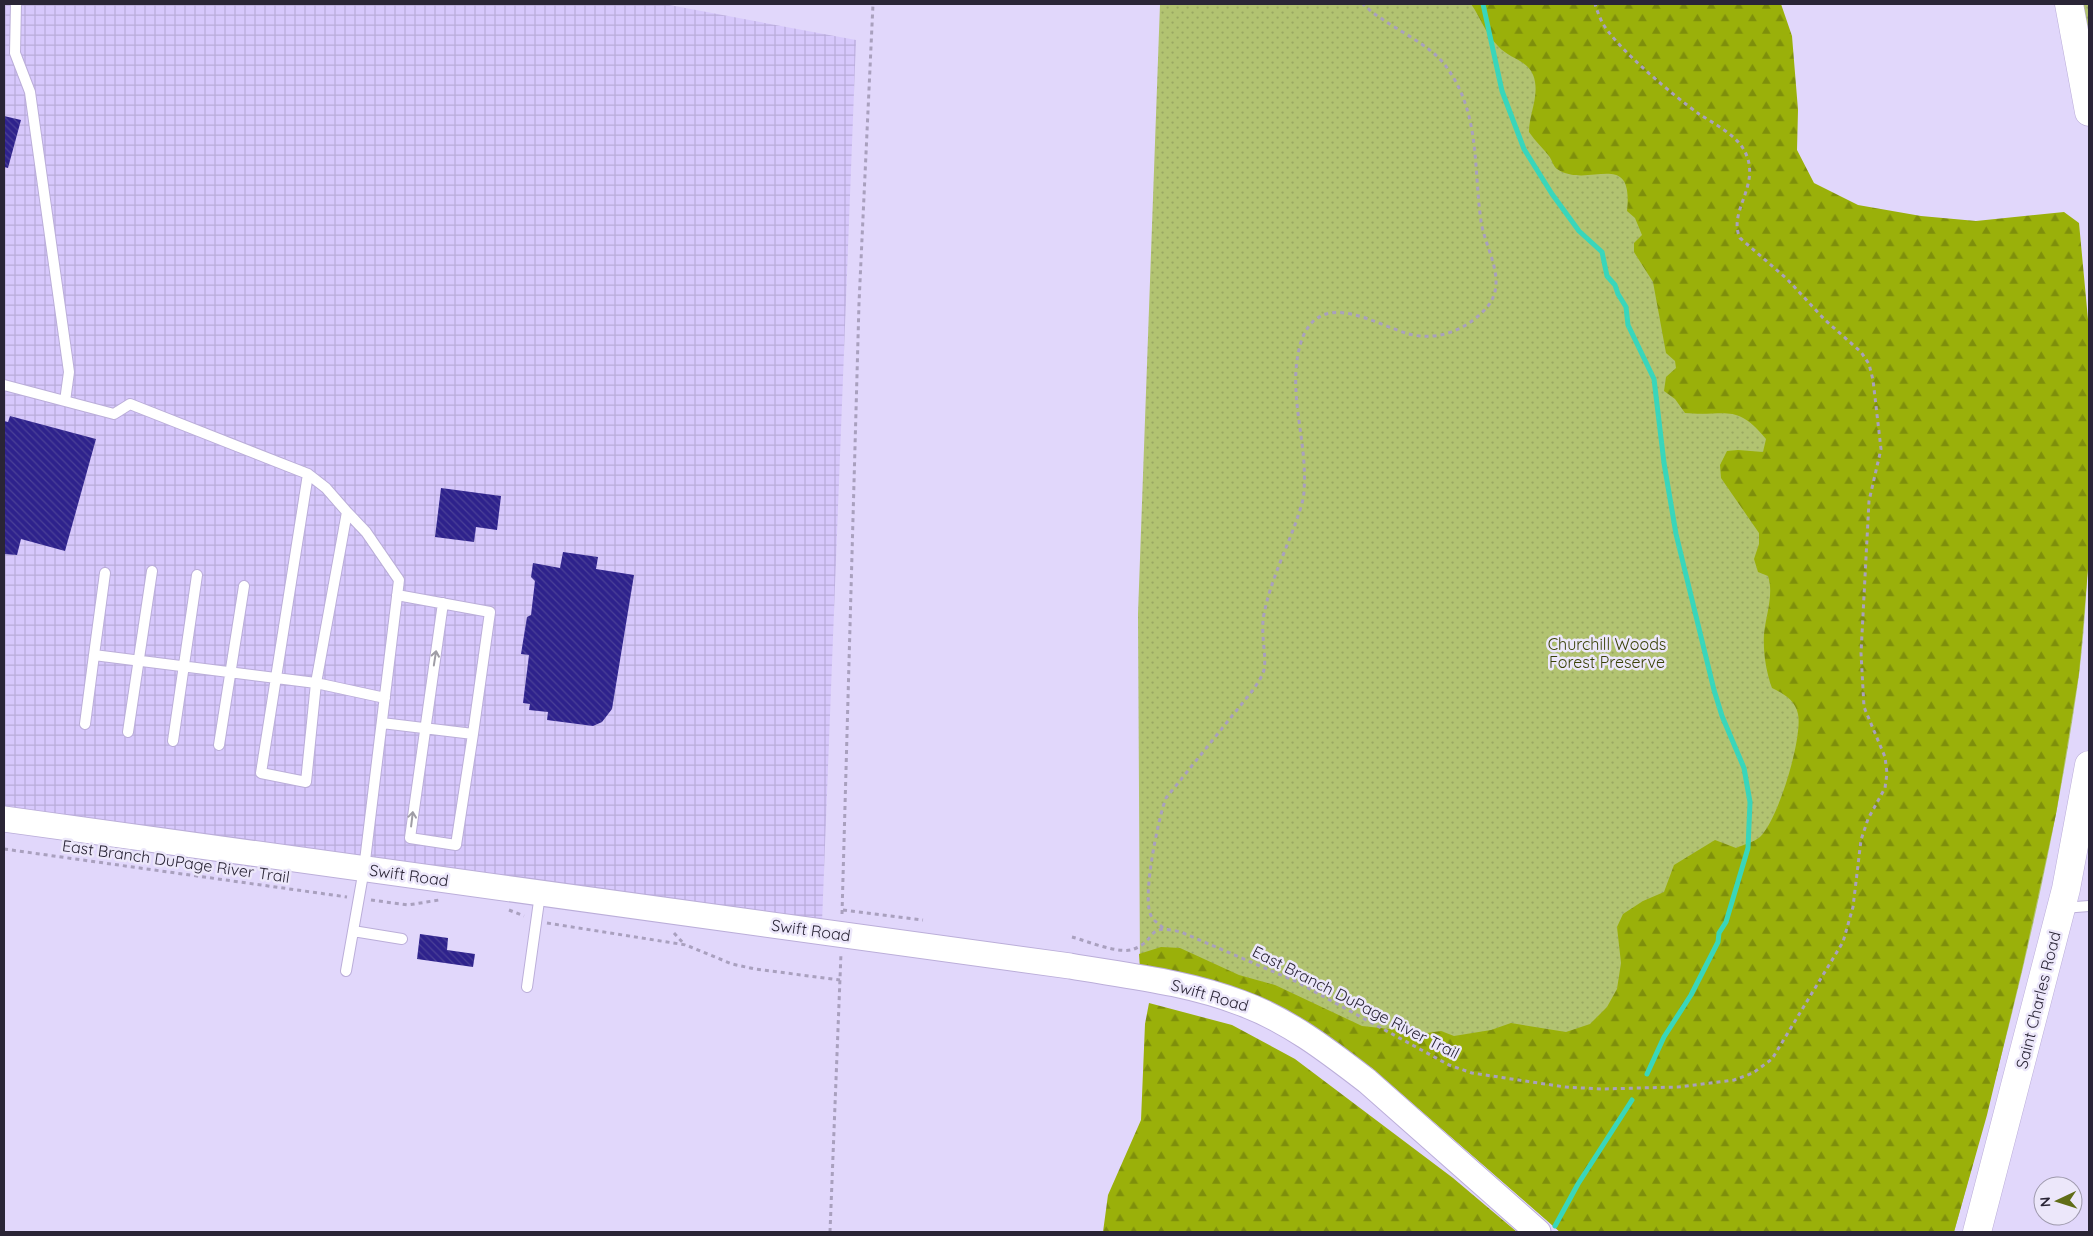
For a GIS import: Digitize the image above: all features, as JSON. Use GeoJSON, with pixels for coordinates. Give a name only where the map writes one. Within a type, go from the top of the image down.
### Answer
{"type":"FeatureCollection","features":[{"type":"Feature","properties":{"kind":"main road"},"geometry":{"type":"LineString","coordinates":[[2069,6],[2089,112]]}},
{"type":"Feature","properties":{"kind":"main road","name":"Saint Charles Road"},"geometry":{"type":"LineString","coordinates":[[1977,1232],[2062,908],[2089,765]]}},
{"type":"Feature","properties":{"kind":"street","name":"Swift Road"},"geometry":{"type":"LineString","coordinates":[[4,819],[1070,966],[1187,986],[1242,1003],[1295,1029],[1352,1069],[1538,1232]]}},
{"type":"Feature","properties":{"kind":"lane"},"geometry":{"type":"LineString","coordinates":[[16,4],[16,53],[30,92],[69,372],[66,401]]}},
{"type":"Feature","properties":{"kind":"lane"},"geometry":{"type":"LineString","coordinates":[[4,385],[114,414],[130,404],[308,474],[326,488],[366,532],[399,580],[364,869],[346,970]]}},
{"type":"Feature","properties":{"kind":"lane"},"geometry":{"type":"LineString","coordinates":[[308,474],[261,773],[306,782],[316,684],[347,512]]}},
{"type":"Feature","properties":{"kind":"lane"},"geometry":{"type":"LineString","coordinates":[[128,732],[152,571]]}},
{"type":"Feature","properties":{"kind":"lane"},"geometry":{"type":"LineString","coordinates":[[85,724],[105,574]]}},
{"type":"Feature","properties":{"kind":"lane"},"geometry":{"type":"LineString","coordinates":[[173,741],[197,575]]}},
{"type":"Feature","properties":{"kind":"lane"},"geometry":{"type":"LineString","coordinates":[[219,745],[244,586]]}},
{"type":"Feature","properties":{"kind":"lane"},"geometry":{"type":"LineString","coordinates":[[398,595],[443,603],[490,612],[456,845],[410,838],[424,727],[443,603]]}},
{"type":"Feature","properties":{"kind":"lane"},"geometry":{"type":"LineString","coordinates":[[94,655],[316,684],[385,698]]}},
{"type":"Feature","properties":{"kind":"lane"},"geometry":{"type":"LineString","coordinates":[[382,723],[473,734]]}},
{"type":"Feature","properties":{"kind":"lane"},"geometry":{"type":"LineString","coordinates":[[527,986],[540,894]]}},
{"type":"Feature","properties":{"kind":"lane"},"geometry":{"type":"LineString","coordinates":[[2062,908],[2089,906]]}},
{"type":"Feature","properties":{"kind":"lane"},"geometry":{"type":"LineString","coordinates":[[353,931],[402,939]]}},
{"type":"Feature","properties":{"kind":"path"},"geometry":{"type":"LineString","coordinates":[[842,918],[859,303],[873,4]]}},
{"type":"Feature","properties":{"kind":"path"},"geometry":{"type":"LineString","coordinates":[[1072,937],[1128,951],[1134,949],[1156,931],[1163,928],[1153,919],[1148,903],[1158,826],[1166,798],[1253,690],[1264,670],[1262,631],[1264,616],[1304,492],[1296,400],[1301,343],[1307,329],[1325,314],[1335,311],[1348,312],[1411,334],[1442,335],[1455,332],[1472,321],[1489,304],[1494,294],[1496,279],[1481,221],[1475,142],[1464,98],[1443,62],[1363,4]]}},
{"type":"Feature","properties":{"kind":"path","name":"East Branch DuPage River Trail"},"geometry":{"type":"LineString","coordinates":[[1163,928],[1181,932],[1296,981],[1449,1065],[1472,1073],[1513,1080],[1601,1089],[1678,1087],[1734,1080],[1753,1073],[1772,1059],[1843,942],[1853,907],[1861,840],[1868,819],[1885,788],[1887,772],[1885,757],[1864,707],[1860,654],[1864,614],[1868,510],[1881,449],[1873,380],[1869,364],[1861,352],[1825,320],[1787,279],[1740,238],[1736,229],[1737,219],[1749,184],[1749,164],[1744,148],[1692,109],[1616,40],[1602,22],[1595,4]]}},
{"type":"Feature","properties":{"kind":"path","name":"East Branch DuPage River Trail"},"geometry":{"type":"LineString","coordinates":[[4,849],[345,897]]}},
{"type":"Feature","properties":{"kind":"path"},"geometry":{"type":"LineString","coordinates":[[370,900],[408,905],[443,900]]}},
{"type":"Feature","properties":{"kind":"path"},"geometry":{"type":"LineString","coordinates":[[505,909],[526,917]]}},
{"type":"Feature","properties":{"kind":"path"},"geometry":{"type":"LineString","coordinates":[[842,910],[923,920]]}},
{"type":"Feature","properties":{"kind":"path"},"geometry":{"type":"LineString","coordinates":[[551,924],[686,945],[732,964],[755,969],[840,980]]}},
{"type":"Feature","properties":{"kind":"path"},"geometry":{"type":"LineString","coordinates":[[830,1232],[841,943]]}},
{"type":"Feature","properties":{"kind":"shaded area"},"geometry":{"type":"Polygon","coordinates":[[[4,4],[664,4],[856,40],[822,923],[4,810],[4,4]]]}},
{"type":"Feature","properties":{"kind":"green space","name":"Churchill Woods Forest Preserve"},"geometry":{"type":"Polygon","coordinates":[[[1160,4],[1729,4],[1776,215],[2089,330],[2090,459],[2088,546],[2079,675],[2056,816],[2026,955],[1954,1232],[1560,1232],[1372,1068],[1297,1016],[1231,986],[1140,969],[1138,614],[1160,4]]]}},
{"type":"Feature","properties":{"kind":"green space"},"geometry":{"type":"Polygon","coordinates":[[[1471,4],[1781,4],[1792,36],[1798,110],[1797,150],[1814,183],[1858,205],[1921,216],[1976,221],[2064,212],[2079,223],[2089,330],[2089,558],[2079,673],[2056,814],[2022,969],[1987,1115],[1954,1232],[1560,1232],[1372,1068],[1297,1016],[1231,986],[1140,969],[1139,954],[1161,947],[1180,948],[1239,975],[1275,985],[1362,1026],[1427,1033],[1441,1031],[1454,1036],[1491,1030],[1511,1023],[1566,1032],[1590,1024],[1607,1007],[1617,989],[1621,963],[1617,927],[1623,914],[1643,901],[1664,892],[1674,865],[1715,840],[1736,848],[1760,837],[1774,814],[1788,778],[1797,741],[1798,714],[1792,701],[1772,688],[1765,661],[1764,634],[1769,605],[1770,583],[1768,576],[1758,572],[1754,559],[1759,544],[1759,533],[1721,478],[1720,465],[1727,451],[1763,452],[1766,439],[1756,427],[1738,416],[1721,413],[1685,413],[1675,399],[1664,391],[1666,377],[1676,368],[1675,361],[1666,353],[1653,282],[1634,252],[1634,243],[1642,235],[1635,218],[1627,211],[1627,192],[1623,180],[1616,175],[1569,174],[1556,168],[1549,156],[1529,132],[1536,88],[1530,69],[1503,51],[1486,31],[1471,4]]]}},
{"type":"Feature","properties":{"kind":"green space"},"geometry":{"type":"Polygon","coordinates":[[[2082,4],[2089,4],[2089,42],[2082,4]]]}},
{"type":"Feature","properties":{"kind":"green space"},"geometry":{"type":"Polygon","coordinates":[[[1149,1003],[1232,1025],[1295,1059],[1453,1178],[1517,1232],[1103,1232],[1108,1195],[1141,1120],[1145,1024],[1149,1003]]]}},
{"type":"Feature","properties":{"kind":"building"},"geometry":{"type":"Polygon","coordinates":[[[4,116],[21,120],[8,168],[4,167],[4,116]]]}},
{"type":"Feature","properties":{"kind":"building"},"geometry":{"type":"Polygon","coordinates":[[[10,416],[96,439],[65,551],[21,539],[17,555],[4,554],[4,421],[8,422],[10,416]]]}},
{"type":"Feature","properties":{"kind":"building"},"geometry":{"type":"Polygon","coordinates":[[[441,488],[501,496],[497,530],[476,527],[474,542],[435,537],[441,488]]]}},
{"type":"Feature","properties":{"kind":"building"},"geometry":{"type":"Polygon","coordinates":[[[563,552],[598,557],[596,569],[634,575],[612,709],[602,722],[593,726],[547,720],[548,712],[529,710],[530,704],[523,703],[529,655],[521,654],[527,617],[531,615],[535,581],[531,577],[533,563],[560,568],[563,552]]]}},
{"type":"Feature","properties":{"kind":"building"},"geometry":{"type":"Polygon","coordinates":[[[420,934],[448,938],[447,950],[475,954],[473,967],[417,959],[420,934]]]}},
{"type":"Feature","properties":{"kind":"waterway"},"geometry":{"type":"LineString","coordinates":[[1483,4],[1502,91],[1524,149],[1552,194],[1579,231],[1602,252],[1607,276],[1615,285],[1626,307],[1628,325],[1654,379],[1664,463],[1676,534],[1714,690],[1722,716],[1744,768],[1750,802],[1748,848],[1726,922],[1719,933],[1718,942],[1691,995],[1664,1037],[1647,1074]]}},
{"type":"Feature","properties":{"kind":"waterway"},"geometry":{"type":"LineString","coordinates":[[1555,1226],[1578,1184],[1632,1100]]}}]}
